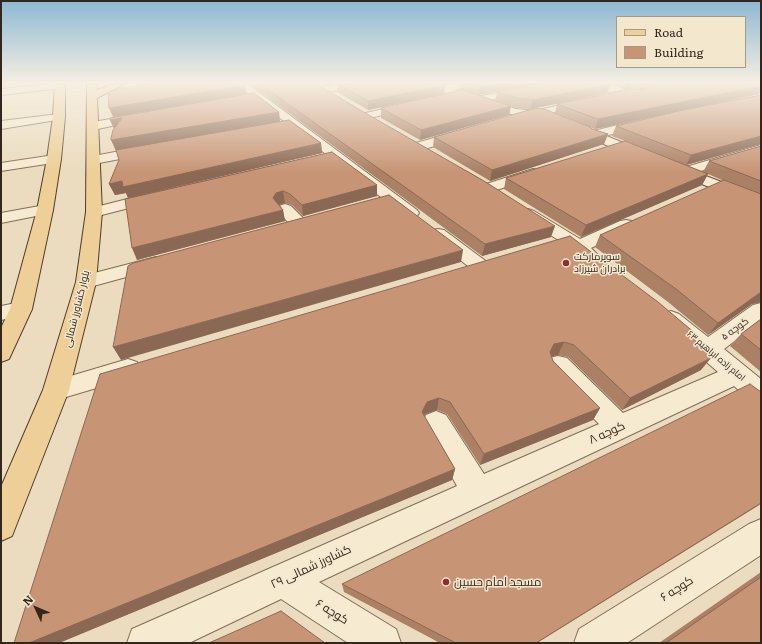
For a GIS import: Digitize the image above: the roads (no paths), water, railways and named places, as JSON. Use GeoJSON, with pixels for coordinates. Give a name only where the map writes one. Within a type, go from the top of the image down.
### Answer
{"type":"FeatureCollection","features":[{"type":"Feature","properties":{"kind":"main road"},"geometry":{"type":"LineString","coordinates":[[1,353],[11,311],[45,210],[60,112]]}},
{"type":"Feature","properties":{"kind":"main road","name":"بلوار کشاورز شمالی"},"geometry":{"type":"LineString","coordinates":[[1,526],[56,390],[86,282],[94,212],[93,112]]}},
{"type":"Feature","properties":{"kind":"street"},"geometry":{"type":"LineString","coordinates":[[269,112],[285,125],[336,156],[427,226],[487,264],[455,273]]}},
{"type":"Feature","properties":{"kind":"street"},"geometry":{"type":"LineString","coordinates":[[358,112],[385,128]]}},
{"type":"Feature","properties":{"kind":"street"},"geometry":{"type":"LineString","coordinates":[[509,121],[536,112]]}},
{"type":"Feature","properties":{"kind":"street"},"geometry":{"type":"LineString","coordinates":[[536,112],[761,203]]}},
{"type":"Feature","properties":{"kind":"street"},"geometry":{"type":"LineString","coordinates":[[93,126],[154,115]]}},
{"type":"Feature","properties":{"kind":"street"},"geometry":{"type":"LineString","coordinates":[[1,125],[60,117]]}},
{"type":"Feature","properties":{"kind":"street"},"geometry":{"type":"LineString","coordinates":[[594,135],[655,120]]}},
{"type":"Feature","properties":{"kind":"street"},"geometry":{"type":"LineString","coordinates":[[437,158],[411,143],[474,131]]}},
{"type":"Feature","properties":{"kind":"street"},"geometry":{"type":"LineString","coordinates":[[598,152],[618,146]]}},
{"type":"Feature","properties":{"kind":"street"},"geometry":{"type":"LineString","coordinates":[[94,160],[161,148]]}},
{"type":"Feature","properties":{"kind":"street"},"geometry":{"type":"LineString","coordinates":[[684,172],[761,149]]}},
{"type":"Feature","properties":{"kind":"street"},"geometry":{"type":"LineString","coordinates":[[321,159],[336,156]]}},
{"type":"Feature","properties":{"kind":"street"},"geometry":{"type":"LineString","coordinates":[[1,167],[54,159]]}},
{"type":"Feature","properties":{"kind":"street"},"geometry":{"type":"LineString","coordinates":[[550,168],[481,185],[573,243],[603,266]]}},
{"type":"Feature","properties":{"kind":"street"},"geometry":{"type":"LineString","coordinates":[[696,195],[717,186]]}},
{"type":"Feature","properties":{"kind":"street"},"geometry":{"type":"LineString","coordinates":[[94,212],[169,194]]}},
{"type":"Feature","properties":{"kind":"street"},"geometry":{"type":"LineString","coordinates":[[371,205],[392,199]]}},
{"type":"Feature","properties":{"kind":"street"},"geometry":{"type":"LineString","coordinates":[[285,209],[299,224]]}},
{"type":"Feature","properties":{"kind":"street"},"geometry":{"type":"LineString","coordinates":[[1,218],[45,210]]}},
{"type":"Feature","properties":{"kind":"street"},"geometry":{"type":"LineString","coordinates":[[546,246],[573,243],[640,219]]}},
{"type":"Feature","properties":{"kind":"street"},"geometry":{"type":"LineString","coordinates":[[86,282],[169,259]]}},
{"type":"Feature","properties":{"kind":"street","name":"امام زاده ابراهیم ۶۳"},"geometry":{"type":"LineString","coordinates":[[659,308],[761,394]]}},
{"type":"Feature","properties":{"kind":"street","name":"کوچه ۵"},"geometry":{"type":"LineString","coordinates":[[708,349],[761,310]]}},
{"type":"Feature","properties":{"kind":"street"},"geometry":{"type":"LineString","coordinates":[[56,390],[147,364]]}},
{"type":"Feature","properties":{"kind":"street"},"geometry":{"type":"LineString","coordinates":[[558,365],[619,427]]}},
{"type":"Feature","properties":{"kind":"street","name":"کوچه ۸"},"geometry":{"type":"LineString","coordinates":[[477,491],[737,374]]}},
{"type":"Feature","properties":{"kind":"street"},"geometry":{"type":"LineString","coordinates":[[436,423],[477,491]]}},
{"type":"Feature","properties":{"kind":"street","name":"کشاورز شمالی ۲۹"},"geometry":{"type":"LineString","coordinates":[[146,643],[477,491]]}},
{"type":"Feature","properties":{"kind":"street","name":"کوچه ۶"},"geometry":{"type":"LineString","coordinates":[[593,643],[761,536]]}},
{"type":"Feature","properties":{"kind":"street","name":"کوچه ۶"},"geometry":{"type":"LineString","coordinates":[[283,580],[382,643]]}},
{"type":"Feature","properties":{"kind":"place","name":"سوپرمارکت برادران شیرزاد"},"geometry":{"type":"Point","coordinates":[566,263]}},
{"type":"Feature","properties":{"kind":"place","name":"مسجد امام حسین"},"geometry":{"type":"Point","coordinates":[446,582]}}]}
